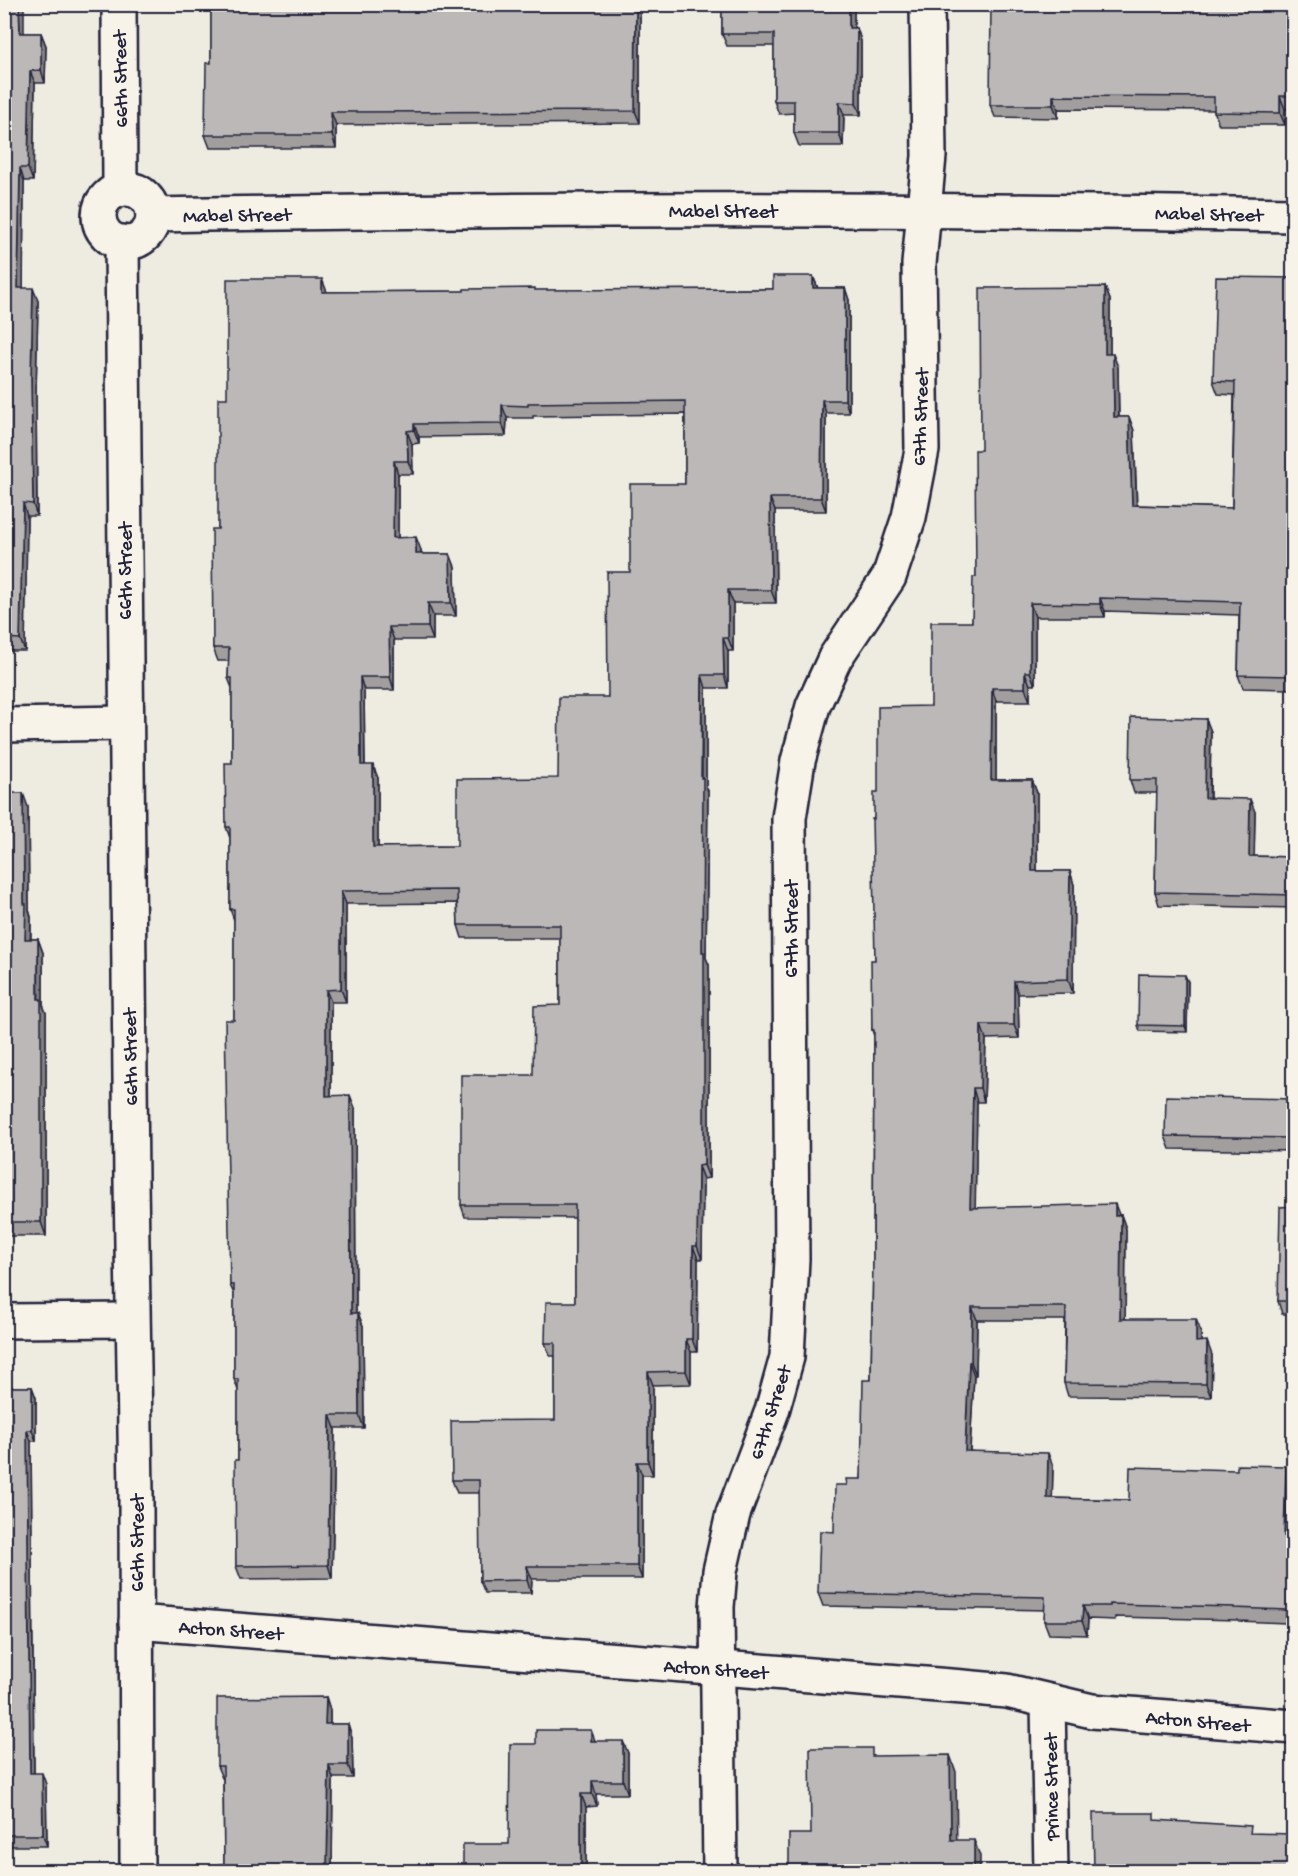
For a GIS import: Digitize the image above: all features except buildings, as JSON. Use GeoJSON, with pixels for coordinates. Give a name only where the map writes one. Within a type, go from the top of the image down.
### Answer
{"type":"FeatureCollection","features":[{"type":"Feature","properties":{"kind":"street","name":"66th Street"},"geometry":{"type":"LineString","coordinates":[[118,4],[120,189]]}},
{"type":"Feature","properties":{"kind":"street","name":"67th Street"},"geometry":{"type":"LineString","coordinates":[[720,1872],[717,1607],[720,1571],[732,1514],[772,1411],[787,1358],[792,1259],[789,818],[798,761],[813,706],[835,658],[889,578],[909,517],[922,450],[919,264],[929,156],[927,4]]}},
{"type":"Feature","properties":{"kind":"street"},"geometry":{"type":"LineString","coordinates":[[120,189],[139,192],[151,206],[153,215],[151,227],[144,236],[133,242],[113,239],[101,225],[99,216],[106,199],[112,192],[120,189]]}},
{"type":"Feature","properties":{"kind":"street","name":"Mabel Street"},"geometry":{"type":"LineString","coordinates":[[153,215],[603,209],[1293,215]]}},
{"type":"Feature","properties":{"kind":"street","name":"66th Street"},"geometry":{"type":"LineString","coordinates":[[122,242],[132,1320],[136,1492],[137,1872]]}},
{"type":"Feature","properties":{"kind":"street"},"geometry":{"type":"LineString","coordinates":[[4,725],[126,723]]}},
{"type":"Feature","properties":{"kind":"street"},"geometry":{"type":"LineString","coordinates":[[4,1321],[132,1320]]}},
{"type":"Feature","properties":{"kind":"street","name":"Acton Street"},"geometry":{"type":"LineString","coordinates":[[136,1622],[1006,1691],[1092,1711],[1293,1727]]}},
{"type":"Feature","properties":{"kind":"street","name":"Prince Street"},"geometry":{"type":"LineString","coordinates":[[1048,1702],[1051,1872]]}}]}
